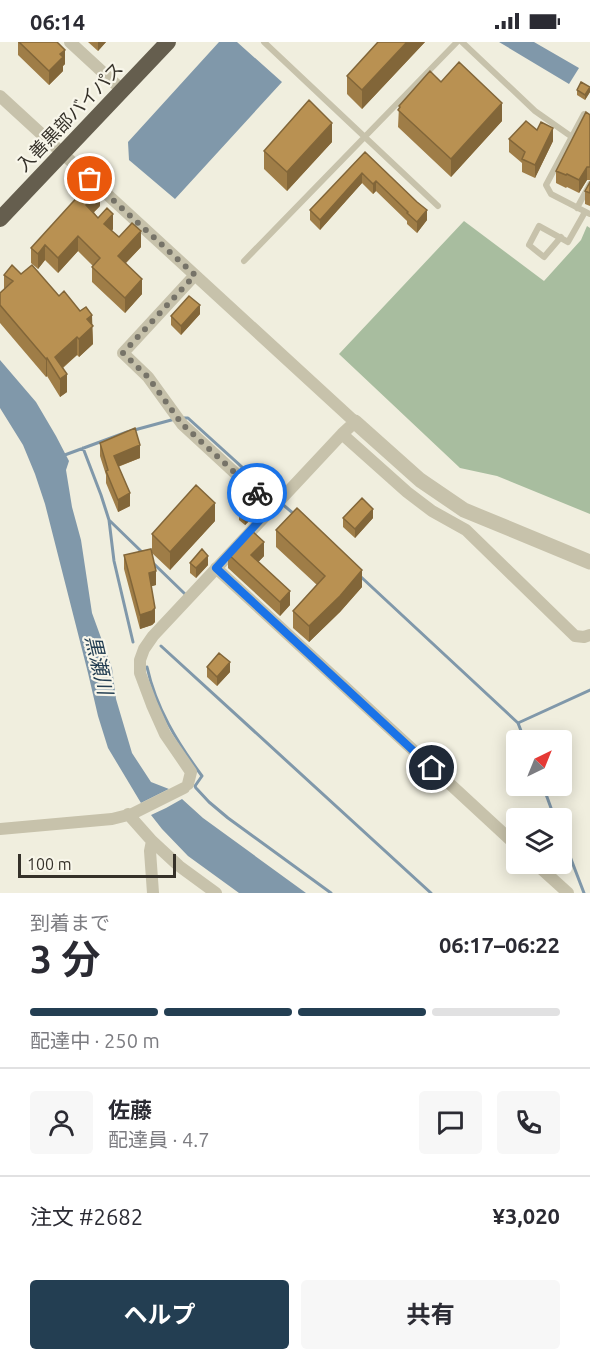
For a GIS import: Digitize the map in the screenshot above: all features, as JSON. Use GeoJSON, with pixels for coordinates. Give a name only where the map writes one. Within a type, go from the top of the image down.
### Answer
{"type":"FeatureCollection","features":[{"type":"Feature","properties":{"kind":"highway","name":"入善黒部バイパス"},"geometry":{"type":"LineString","coordinates":[[0,219],[168,42]]}},
{"type":"Feature","properties":{"kind":"street"},"geometry":{"type":"LineString","coordinates":[[70,42],[122,90]]}},
{"type":"Feature","properties":{"kind":"street"},"geometry":{"type":"LineString","coordinates":[[0,96],[420,480],[464,510],[590,562]]}},
{"type":"Feature","properties":{"kind":"street"},"geometry":{"type":"LineString","coordinates":[[195,275],[123,353],[148,377],[182,424],[272,507]]}},
{"type":"Feature","properties":{"kind":"street"},"geometry":{"type":"LineString","coordinates":[[0,829],[112,819],[130,814],[186,786],[191,772],[165,734],[140,673],[140,660],[144,649],[153,636],[272,507],[355,422]]}},
{"type":"Feature","properties":{"kind":"street"},"geometry":{"type":"LineString","coordinates":[[342,434],[407,492],[432,511],[466,530],[574,636],[590,635]]}},
{"type":"Feature","properties":{"kind":"street"},"geometry":{"type":"LineString","coordinates":[[216,568],[506,836]]}},
{"type":"Feature","properties":{"kind":"street"},"geometry":{"type":"LineString","coordinates":[[130,814],[152,842],[179,866],[216,893]]}},
{"type":"Feature","properties":{"kind":"street"},"geometry":{"type":"LineString","coordinates":[[152,842],[150,851],[153,893]]}},
{"type":"Feature","properties":{"kind":"street"},"geometry":{"type":"LineString","coordinates":[[547,874],[567,893]]}},
{"type":"Feature","properties":{"kind":"lane"},"geometry":{"type":"LineString","coordinates":[[264,42],[438,206]]}},
{"type":"Feature","properties":{"kind":"lane"},"geometry":{"type":"LineString","coordinates":[[244,261],[457,42]]}},
{"type":"Feature","properties":{"kind":"lane"},"geometry":{"type":"LineString","coordinates":[[462,42],[535,111],[572,137]]}},
{"type":"Feature","properties":{"kind":"lane"},"geometry":{"type":"LineString","coordinates":[[561,237],[544,257],[529,245],[539,226],[561,237],[568,242],[588,213],[551,194],[546,185],[584,114],[590,117]]}},
{"type":"Feature","properties":{"kind":"lane"},"geometry":{"type":"LineString","coordinates":[[577,208],[590,185]]}},
{"type":"Feature","properties":{"kind":"green space"},"geometry":{"type":"Polygon","coordinates":[[[464,221],[544,281],[581,240],[587,226],[590,228],[590,514],[497,476],[460,468],[339,354],[464,221]]]}},
{"type":"Feature","properties":{"kind":"water"},"geometry":{"type":"Polygon","coordinates":[[[219,42],[237,42],[282,82],[175,199],[129,160],[128,142],[219,42]]]}},
{"type":"Feature","properties":{"kind":"water"},"geometry":{"type":"Polygon","coordinates":[[[499,42],[534,42],[579,68],[569,84],[499,42]]]}},
{"type":"Feature","properties":{"kind":"water","name":"黒瀬川"},"geometry":{"type":"Polygon","coordinates":[[[0,360],[36,402],[69,461],[66,470],[72,507],[81,540],[92,613],[112,668],[116,699],[132,753],[151,782],[169,789],[141,803],[108,748],[45,504],[23,445],[0,408],[0,360]]]}},
{"type":"Feature","properties":{"kind":"water"},"geometry":{"type":"Polygon","coordinates":[[[182,799],[203,818],[306,893],[239,893],[188,856],[151,815],[182,799]]]}},
{"type":"Feature","properties":{"kind":"building"},"geometry":{"type":"Polygon","coordinates":[[[19,42],[57,42],[65,50],[60,54],[63,57],[49,71],[19,42]]]}},
{"type":"Feature","properties":{"kind":"building"},"geometry":{"type":"Polygon","coordinates":[[[378,42],[407,42],[362,90],[347,76],[378,42]]]}},
{"type":"Feature","properties":{"kind":"building"},"geometry":{"type":"Polygon","coordinates":[[[459,62],[502,103],[451,159],[398,110],[430,71],[441,82],[459,62]]]}},
{"type":"Feature","properties":{"kind":"building"},"geometry":{"type":"Polygon","coordinates":[[[581,82],[590,87],[585,95],[577,90],[581,82]]]}},
{"type":"Feature","properties":{"kind":"building"},"geometry":{"type":"Polygon","coordinates":[[[309,100],[332,123],[287,172],[264,151],[309,100]]]}},
{"type":"Feature","properties":{"kind":"building"},"geometry":{"type":"Polygon","coordinates":[[[586,112],[590,115],[590,167],[587,167],[579,180],[556,171],[586,112]]]}},
{"type":"Feature","properties":{"kind":"building"},"geometry":{"type":"Polygon","coordinates":[[[526,121],[537,130],[541,122],[553,128],[535,165],[522,159],[525,152],[509,139],[526,121]]]}},
{"type":"Feature","properties":{"kind":"building"},"geometry":{"type":"Polygon","coordinates":[[[365,152],[427,210],[417,222],[376,181],[373,184],[362,173],[320,220],[310,210],[365,152]]]}},
{"type":"Feature","properties":{"kind":"building"},"geometry":{"type":"Polygon","coordinates":[[[91,182],[100,190],[86,205],[98,218],[107,208],[113,214],[104,224],[119,237],[132,223],[141,231],[118,256],[142,279],[125,298],[92,267],[100,258],[78,236],[58,258],[45,245],[38,254],[31,248],[91,182]]]}},
{"type":"Feature","properties":{"kind":"building"},"geometry":{"type":"Polygon","coordinates":[[[590,182],[590,193],[585,191],[590,182]]]}},
{"type":"Feature","properties":{"kind":"building"},"geometry":{"type":"Polygon","coordinates":[[[12,265],[21,274],[32,265],[59,296],[64,291],[80,311],[86,307],[92,315],[87,319],[93,326],[55,357],[67,374],[60,379],[47,358],[0,305],[0,293],[13,281],[4,275],[12,265]]]}},
{"type":"Feature","properties":{"kind":"building"},"geometry":{"type":"Polygon","coordinates":[[[189,296],[200,305],[181,326],[171,316],[189,296]]]}},
{"type":"Feature","properties":{"kind":"building"},"geometry":{"type":"Polygon","coordinates":[[[135,428],[140,445],[114,456],[130,493],[118,500],[106,471],[108,470],[100,443],[135,428]]]}},
{"type":"Feature","properties":{"kind":"building"},"geometry":{"type":"Polygon","coordinates":[[[196,485],[215,503],[170,552],[152,534],[196,485]]]}},
{"type":"Feature","properties":{"kind":"building"},"geometry":{"type":"Polygon","coordinates":[[[362,498],[373,509],[355,529],[343,518],[362,498]]]}},
{"type":"Feature","properties":{"kind":"building"},"geometry":{"type":"Polygon","coordinates":[[[247,505],[254,511],[245,521],[239,515],[247,505]]]}},
{"type":"Feature","properties":{"kind":"building"},"geometry":{"type":"Polygon","coordinates":[[[297,508],[362,570],[340,596],[309,626],[293,611],[325,576],[276,530],[297,508]]]}},
{"type":"Feature","properties":{"kind":"building"},"geometry":{"type":"Polygon","coordinates":[[[251,530],[264,542],[251,555],[290,591],[280,602],[228,554],[251,530]]]}},
{"type":"Feature","properties":{"kind":"building"},"geometry":{"type":"Polygon","coordinates":[[[151,549],[156,571],[149,573],[155,608],[140,615],[124,555],[151,549]]]}},
{"type":"Feature","properties":{"kind":"building"},"geometry":{"type":"Polygon","coordinates":[[[202,549],[208,556],[196,568],[190,563],[202,549]]]}},
{"type":"Feature","properties":{"kind":"building"},"geometry":{"type":"Polygon","coordinates":[[[219,653],[230,662],[217,677],[207,667],[219,653]]]}},
{"type":"Feature","properties":{"kind":"waterway"},"geometry":{"type":"LineString","coordinates":[[182,418],[188,418],[276,498]]}},
{"type":"Feature","properties":{"kind":"waterway"},"geometry":{"type":"LineString","coordinates":[[62,456],[127,432],[175,419]]}},
{"type":"Feature","properties":{"kind":"waterway"},"geometry":{"type":"LineString","coordinates":[[83,448],[109,520],[143,553]]}},
{"type":"Feature","properties":{"kind":"waterway"},"geometry":{"type":"LineString","coordinates":[[281,503],[294,514]]}},
{"type":"Feature","properties":{"kind":"waterway"},"geometry":{"type":"LineString","coordinates":[[109,520],[114,561],[133,642]]}},
{"type":"Feature","properties":{"kind":"waterway"},"geometry":{"type":"LineString","coordinates":[[152,562],[185,594]]}},
{"type":"Feature","properties":{"kind":"waterway"},"geometry":{"type":"LineString","coordinates":[[360,576],[518,723],[521,730]]}},
{"type":"Feature","properties":{"kind":"waterway"},"geometry":{"type":"LineString","coordinates":[[161,646],[431,893]]}},
{"type":"Feature","properties":{"kind":"waterway"},"geometry":{"type":"LineString","coordinates":[[147,667],[156,697],[168,724],[202,776],[196,788],[228,818],[331,893]]}},
{"type":"Feature","properties":{"kind":"waterway"},"geometry":{"type":"LineString","coordinates":[[518,723],[590,690]]}},
{"type":"Feature","properties":{"kind":"waterway"},"geometry":{"type":"LineString","coordinates":[[547,796],[551,808]]}},
{"type":"Feature","properties":{"kind":"waterway"},"geometry":{"type":"LineString","coordinates":[[572,862],[584,893]]}},
{"type":"Feature","properties":{"kind":"way so far"},"geometry":{"type":"LineString","coordinates":[[90,179],[195,275],[123,353],[148,377],[182,424],[257,493]]}},
{"type":"Feature","properties":{"kind":"route"},"geometry":{"type":"LineString","coordinates":[[257,493],[272,507],[216,568],[432,768]]}}]}
